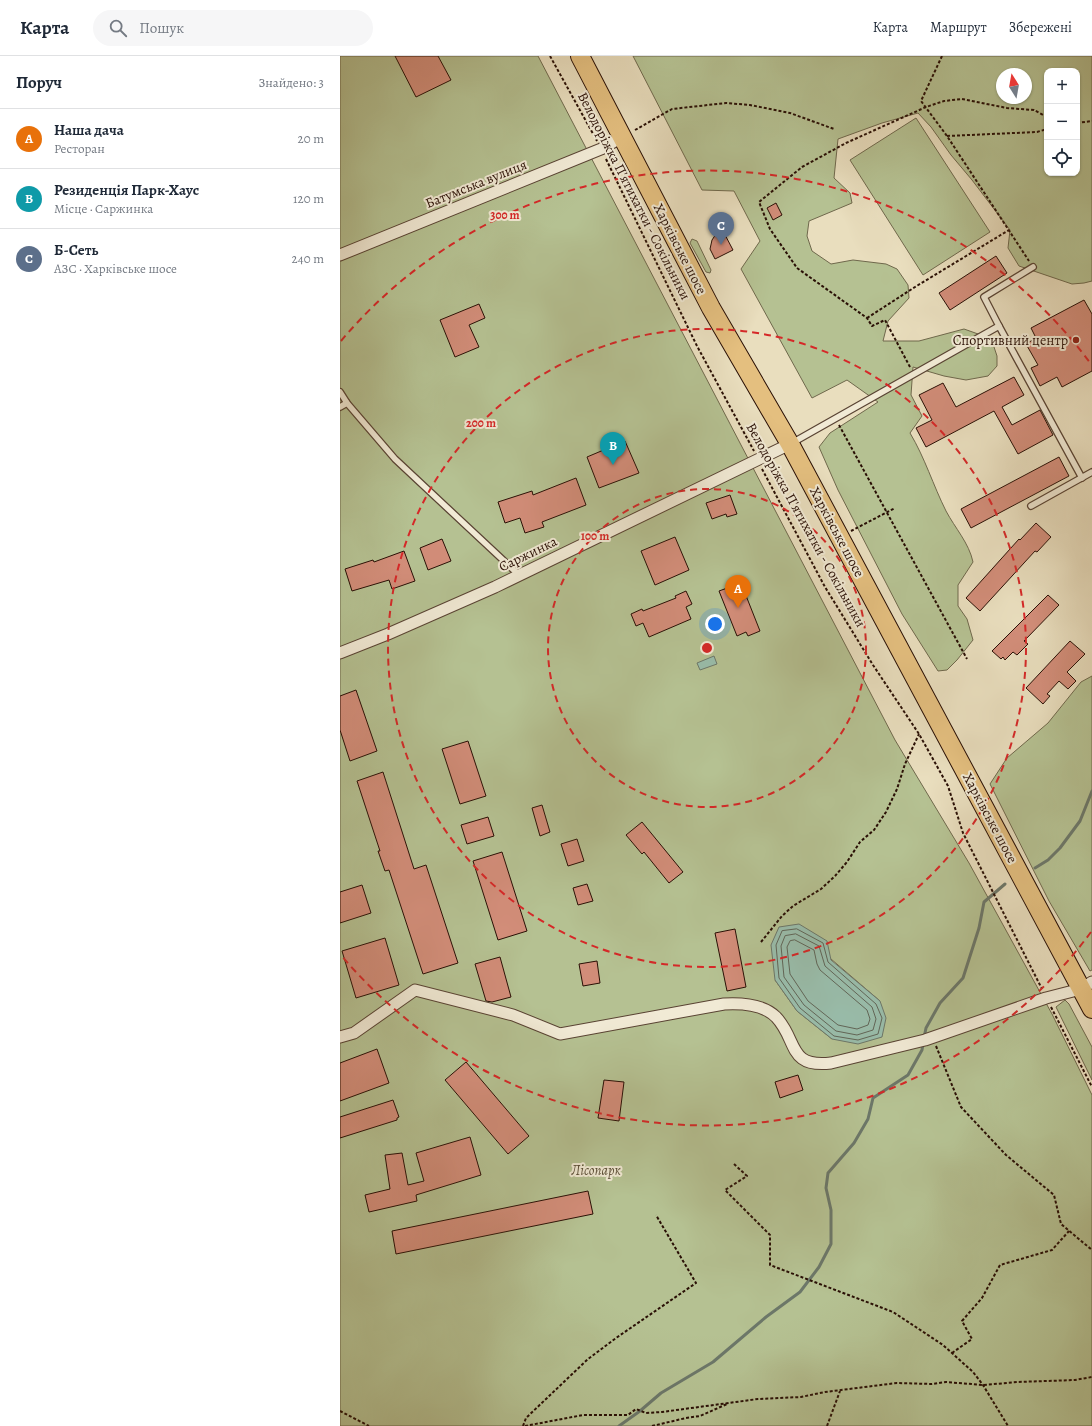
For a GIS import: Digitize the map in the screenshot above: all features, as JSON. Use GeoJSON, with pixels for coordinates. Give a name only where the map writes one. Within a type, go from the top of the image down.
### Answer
{"type":"FeatureCollection","features":[{"type":"Feature","properties":{"kind":"main road","name":"Харківське шосе"},"geometry":{"type":"LineString","coordinates":[[580,56],[711,308],[790,444],[927,698],[1086,985],[1092,1009]]}},
{"type":"Feature","properties":{"kind":"street","name":"Батумська вулиця"},"geometry":{"type":"LineString","coordinates":[[340,255],[602,149],[622,137]]}},
{"type":"Feature","properties":{"kind":"street","name":"Саржинка"},"geometry":{"type":"LineString","coordinates":[[340,653],[388,634],[519,575],[790,444]]}},
{"type":"Feature","properties":{"kind":"street"},"geometry":{"type":"LineString","coordinates":[[340,1037],[354,1033],[415,990],[513,1015],[560,1034],[724,1004],[739,1004],[767,1010],[776,1017],[784,1028],[798,1055],[809,1062],[818,1064],[831,1063],[903,1046],[1086,985]]}},
{"type":"Feature","properties":{"kind":"lane"},"geometry":{"type":"LineString","coordinates":[[1033,267],[984,296],[1082,478]]}},
{"type":"Feature","properties":{"kind":"lane"},"geometry":{"type":"LineString","coordinates":[[790,444],[999,326]]}},
{"type":"Feature","properties":{"kind":"lane"},"geometry":{"type":"LineString","coordinates":[[340,392],[394,459],[519,575]]}},
{"type":"Feature","properties":{"kind":"lane"},"geometry":{"type":"LineString","coordinates":[[340,407],[348,403]]}},
{"type":"Feature","properties":{"kind":"lane"},"geometry":{"type":"LineString","coordinates":[[1031,506],[1092,472]]}},
{"type":"Feature","properties":{"kind":"path","name":"Велодоріжка П'ятихатки - Сокільники"},"geometry":{"type":"LineString","coordinates":[[550,56],[602,149],[697,346],[759,459],[764,473],[825,587],[873,665],[920,734],[948,786],[963,833],[1092,1087]]}},
{"type":"Feature","properties":{"kind":"path"},"geometry":{"type":"LineString","coordinates":[[942,56],[921,101],[947,136],[1033,267]]}},
{"type":"Feature","properties":{"kind":"path"},"geometry":{"type":"LineString","coordinates":[[914,374],[885,320],[872,326],[867,318],[797,268],[770,229],[759,202],[802,167],[846,143],[926,107],[944,101],[962,99],[1007,108],[1034,110],[1044,115]]}},
{"type":"Feature","properties":{"kind":"path"},"geometry":{"type":"LineString","coordinates":[[622,137],[672,109],[726,103],[750,105],[790,113],[834,129]]}},
{"type":"Feature","properties":{"kind":"path"},"geometry":{"type":"LineString","coordinates":[[1080,123],[1092,121]]}},
{"type":"Feature","properties":{"kind":"path"},"geometry":{"type":"LineString","coordinates":[[947,136],[1037,132],[1044,130]]}},
{"type":"Feature","properties":{"kind":"path"},"geometry":{"type":"LineString","coordinates":[[867,318],[1009,230]]}},
{"type":"Feature","properties":{"kind":"path"},"geometry":{"type":"LineString","coordinates":[[835,419],[967,659]]}},
{"type":"Feature","properties":{"kind":"path"},"geometry":{"type":"LineString","coordinates":[[839,537],[894,508]]}},
{"type":"Feature","properties":{"kind":"path"},"geometry":{"type":"LineString","coordinates":[[761,942],[782,916],[793,906],[821,889],[835,876],[847,862],[860,842],[874,830],[886,812],[897,789],[905,764],[920,734]]}},
{"type":"Feature","properties":{"kind":"path"},"geometry":{"type":"LineString","coordinates":[[929,1038],[961,1107],[1006,1155],[1054,1195],[1061,1224],[1092,1250]]}},
{"type":"Feature","properties":{"kind":"path"},"geometry":{"type":"LineString","coordinates":[[734,1164],[747,1176],[725,1190],[770,1235],[770,1265],[893,1312],[943,1345],[973,1372],[983,1385],[1008,1426]]}},
{"type":"Feature","properties":{"kind":"path"},"geometry":{"type":"LineString","coordinates":[[656,1215],[696,1282],[588,1359],[526,1418],[524,1426],[531,1426],[583,1415],[628,1415],[636,1409],[643,1412],[662,1412],[758,1399],[801,1397],[840,1390],[897,1383],[932,1384],[946,1382],[983,1385],[1018,1382],[1046,1382],[1092,1377]]}},
{"type":"Feature","properties":{"kind":"path"},"geometry":{"type":"LineString","coordinates":[[952,1353],[972,1339],[962,1321],[982,1298],[1000,1265],[1052,1250],[1069,1230]]}},
{"type":"Feature","properties":{"kind":"path"},"geometry":{"type":"LineString","coordinates":[[827,1426],[840,1390]]}},
{"type":"Feature","properties":{"kind":"path"},"geometry":{"type":"LineString","coordinates":[[652,1426],[700,1416],[730,1403]]}},
{"type":"Feature","properties":{"kind":"path"},"geometry":{"type":"LineString","coordinates":[[340,1411],[369,1426]]}},
{"type":"Feature","properties":{"kind":"green space","name":"Лісопарк"},"geometry":{"type":"Polygon","coordinates":[[[340,56],[538,56],[895,740],[969,863],[1052,1014],[1092,1095],[1092,1426],[340,1426],[340,56]],[[831,959],[775,980],[797,1011],[832,1039],[880,1001],[831,959]]]}},
{"type":"Feature","properties":{"kind":"green space"},"geometry":{"type":"Polygon","coordinates":[[[633,56],[1092,56],[1092,281],[1072,284],[1019,266],[1008,248],[1010,230],[931,127],[918,113],[882,123],[838,139],[834,178],[850,193],[852,203],[809,221],[807,236],[812,251],[831,264],[853,260],[886,264],[897,269],[908,285],[909,298],[888,321],[883,341],[919,341],[964,329],[981,335],[993,344],[997,356],[997,366],[988,376],[966,380],[944,376],[913,367],[911,395],[922,416],[910,433],[946,511],[965,542],[973,562],[958,585],[958,606],[967,619],[973,640],[947,670],[938,671],[902,614],[838,490],[819,447],[830,433],[878,402],[847,380],[812,398],[741,269],[760,241],[734,191],[702,190],[633,56]]]}},
{"type":"Feature","properties":{"kind":"green space"},"geometry":{"type":"Polygon","coordinates":[[[916,118],[990,232],[923,275],[850,160],[916,118]]]}},
{"type":"Feature","properties":{"kind":"green space"},"geometry":{"type":"Polygon","coordinates":[[[692,239],[697,241],[711,270],[710,273],[706,272],[690,243],[692,239]]]}},
{"type":"Feature","properties":{"kind":"green space"},"geometry":{"type":"Polygon","coordinates":[[[1092,676],[1092,970],[1090,971],[1049,901],[990,784],[1007,758],[1048,723],[1081,682],[1092,676]]]}},
{"type":"Feature","properties":{"kind":"green space"},"geometry":{"type":"Polygon","coordinates":[[[1065,1000],[1069,1004],[1092,1047],[1092,1080],[1056,1007],[1065,1000]]]}},
{"type":"Feature","properties":{"kind":"water"},"geometry":{"type":"Polygon","coordinates":[[[714,656],[717,664],[700,670],[697,663],[714,656]]]}},
{"type":"Feature","properties":{"kind":"water"},"geometry":{"type":"Polygon","coordinates":[[[799,924],[827,941],[831,960],[880,1001],[886,1018],[882,1037],[858,1044],[832,1039],[797,1011],[775,980],[771,945],[779,927],[799,924]]]}},
{"type":"Feature","properties":{"kind":"building"},"geometry":{"type":"Polygon","coordinates":[[[395,56],[438,56],[451,80],[416,97],[395,56]]]}},
{"type":"Feature","properties":{"kind":"building"},"geometry":{"type":"Polygon","coordinates":[[[776,203],[782,215],[773,220],[767,208],[776,203]]]}},
{"type":"Feature","properties":{"kind":"building"},"geometry":{"type":"Polygon","coordinates":[[[723,231],[733,250],[715,259],[710,249],[712,240],[716,234],[723,231]]]}},
{"type":"Feature","properties":{"kind":"building"},"geometry":{"type":"Polygon","coordinates":[[[996,256],[1007,273],[950,310],[939,293],[996,256]]]}},
{"type":"Feature","properties":{"kind":"building"},"geometry":{"type":"Polygon","coordinates":[[[1084,300],[1092,314],[1092,371],[1062,387],[1057,377],[1040,386],[1031,368],[1038,365],[1026,344],[1036,338],[1031,328],[1084,300]]]}},
{"type":"Feature","properties":{"kind":"building"},"geometry":{"type":"Polygon","coordinates":[[[479,304],[485,318],[469,325],[479,347],[455,357],[440,320],[479,304]]]}},
{"type":"Feature","properties":{"kind":"building"},"geometry":{"type":"Polygon","coordinates":[[[1014,377],[1024,395],[1002,407],[1012,425],[1040,410],[1053,435],[1018,454],[994,411],[926,447],[916,428],[932,420],[919,395],[943,383],[956,407],[1014,377]]]}},
{"type":"Feature","properties":{"kind":"building"},"geometry":{"type":"Polygon","coordinates":[[[625,441],[639,473],[599,488],[587,457],[625,441]]]}},
{"type":"Feature","properties":{"kind":"building"},"geometry":{"type":"Polygon","coordinates":[[[1059,457],[1069,476],[971,528],[961,509],[1059,457]]]}},
{"type":"Feature","properties":{"kind":"building"},"geometry":{"type":"Polygon","coordinates":[[[576,478],[586,505],[542,522],[544,527],[525,533],[520,518],[505,523],[498,502],[532,491],[533,495],[576,478]]]}},
{"type":"Feature","properties":{"kind":"building"},"geometry":{"type":"Polygon","coordinates":[[[730,495],[737,514],[727,517],[726,514],[712,519],[706,503],[730,495]]]}},
{"type":"Feature","properties":{"kind":"building"},"geometry":{"type":"Polygon","coordinates":[[[1036,523],[1051,537],[1037,552],[1035,551],[980,611],[966,598],[1019,539],[1020,540],[1036,523]]]}},
{"type":"Feature","properties":{"kind":"building"},"geometry":{"type":"Polygon","coordinates":[[[675,537],[689,570],[655,585],[641,551],[675,537]]]}},
{"type":"Feature","properties":{"kind":"building"},"geometry":{"type":"Polygon","coordinates":[[[442,539],[451,561],[428,570],[420,548],[442,539]]]}},
{"type":"Feature","properties":{"kind":"building"},"geometry":{"type":"Polygon","coordinates":[[[404,551],[415,581],[392,589],[389,580],[352,591],[345,569],[373,560],[374,562],[404,551]]]}},
{"type":"Feature","properties":{"kind":"building"},"geometry":{"type":"Polygon","coordinates":[[[741,583],[760,631],[748,636],[746,632],[737,636],[719,591],[741,583]]]}},
{"type":"Feature","properties":{"kind":"building"},"geometry":{"type":"Polygon","coordinates":[[[686,591],[692,604],[686,607],[691,619],[649,637],[643,623],[636,626],[631,614],[676,598],[675,596],[686,591]]]}},
{"type":"Feature","properties":{"kind":"building"},"geometry":{"type":"Polygon","coordinates":[[[1048,595],[1059,605],[1024,641],[1028,644],[1017,655],[1013,652],[1005,660],[1003,657],[1001,659],[992,651],[1048,595]]]}},
{"type":"Feature","properties":{"kind":"building"},"geometry":{"type":"Polygon","coordinates":[[[1070,641],[1085,654],[1067,672],[1076,681],[1068,689],[1059,681],[1047,694],[1050,696],[1043,704],[1026,688],[1070,641]]]}},
{"type":"Feature","properties":{"kind":"building"},"geometry":{"type":"Polygon","coordinates":[[[356,690],[377,751],[350,761],[340,730],[340,696],[356,690]]]}},
{"type":"Feature","properties":{"kind":"building"},"geometry":{"type":"Polygon","coordinates":[[[468,741],[486,796],[460,804],[442,749],[468,741]]]}},
{"type":"Feature","properties":{"kind":"building"},"geometry":{"type":"Polygon","coordinates":[[[383,772],[414,869],[426,865],[458,963],[423,974],[389,870],[385,871],[378,851],[380,851],[357,781],[383,772]]]}},
{"type":"Feature","properties":{"kind":"building"},"geometry":{"type":"Polygon","coordinates":[[[542,805],[550,832],[540,836],[532,808],[542,805]]]}},
{"type":"Feature","properties":{"kind":"building"},"geometry":{"type":"Polygon","coordinates":[[[488,817],[494,836],[467,844],[461,825],[488,817]]]}},
{"type":"Feature","properties":{"kind":"building"},"geometry":{"type":"Polygon","coordinates":[[[642,822],[683,872],[669,883],[644,852],[642,854],[626,835],[642,822]]]}},
{"type":"Feature","properties":{"kind":"building"},"geometry":{"type":"Polygon","coordinates":[[[577,839],[584,861],[568,866],[561,844],[577,839]]]}},
{"type":"Feature","properties":{"kind":"building"},"geometry":{"type":"Polygon","coordinates":[[[502,852],[527,931],[498,940],[473,861],[502,852]]]}},
{"type":"Feature","properties":{"kind":"building"},"geometry":{"type":"Polygon","coordinates":[[[587,884],[593,901],[578,905],[573,888],[587,884]]]}},
{"type":"Feature","properties":{"kind":"building"},"geometry":{"type":"Polygon","coordinates":[[[362,885],[371,913],[340,923],[340,892],[362,885]]]}},
{"type":"Feature","properties":{"kind":"building"},"geometry":{"type":"Polygon","coordinates":[[[735,929],[746,987],[727,991],[715,933],[735,929]]]}},
{"type":"Feature","properties":{"kind":"building"},"geometry":{"type":"Polygon","coordinates":[[[385,938],[399,985],[356,998],[342,951],[385,938]]]}},
{"type":"Feature","properties":{"kind":"building"},"geometry":{"type":"Polygon","coordinates":[[[500,957],[511,997],[492,1002],[486,1001],[475,964],[500,957]]]}},
{"type":"Feature","properties":{"kind":"building"},"geometry":{"type":"Polygon","coordinates":[[[597,961],[600,983],[583,986],[579,964],[597,961]]]}},
{"type":"Feature","properties":{"kind":"building"},"geometry":{"type":"Polygon","coordinates":[[[377,1049],[389,1083],[340,1101],[340,1063],[377,1049]]]}},
{"type":"Feature","properties":{"kind":"building"},"geometry":{"type":"Polygon","coordinates":[[[466,1062],[529,1136],[508,1154],[445,1080],[466,1062]]]}},
{"type":"Feature","properties":{"kind":"building"},"geometry":{"type":"Polygon","coordinates":[[[798,1075],[803,1090],[780,1098],[775,1082],[798,1075]]]}},
{"type":"Feature","properties":{"kind":"building"},"geometry":{"type":"Polygon","coordinates":[[[604,1080],[624,1082],[619,1121],[598,1118],[604,1080]]]}},
{"type":"Feature","properties":{"kind":"building"},"geometry":{"type":"Polygon","coordinates":[[[393,1100],[399,1117],[397,1120],[340,1138],[340,1117],[393,1100]]]}},
{"type":"Feature","properties":{"kind":"building"},"geometry":{"type":"Polygon","coordinates":[[[470,1137],[481,1175],[416,1195],[417,1201],[369,1212],[365,1195],[390,1189],[385,1155],[402,1153],[408,1185],[424,1181],[416,1153],[470,1137]]]}},
{"type":"Feature","properties":{"kind":"building"},"geometry":{"type":"Polygon","coordinates":[[[588,1191],[593,1214],[396,1254],[392,1231],[588,1191]]]}},
{"type":"Feature","properties":{"kind":"waterway"},"geometry":{"type":"LineString","coordinates":[[1035,868],[1048,860],[1060,848],[1080,821],[1092,791]]}},
{"type":"Feature","properties":{"kind":"waterway"},"geometry":{"type":"LineString","coordinates":[[924,1038],[926,1028],[940,1003],[963,978],[979,928],[984,902],[1005,884]]}},
{"type":"Feature","properties":{"kind":"waterway"},"geometry":{"type":"LineString","coordinates":[[619,1426],[661,1393],[713,1362],[766,1317],[800,1292],[819,1267],[831,1244],[831,1210],[826,1188],[828,1173],[854,1143],[868,1119],[873,1098],[908,1075],[922,1050],[923,1044]]}},
{"type":"Feature","properties":{"kind":"place","name":"Б-Сеть"},"geometry":{"type":"Point","coordinates":[721,245]}},
{"type":"Feature","properties":{"kind":"place","name":"Спортивний центр"},"geometry":{"type":"Point","coordinates":[1076,340]}},
{"type":"Feature","properties":{"kind":"place","name":"Резиденція Парк-Хаус"},"geometry":{"type":"Point","coordinates":[613,465]}},
{"type":"Feature","properties":{"kind":"place","name":"Наша дача"},"geometry":{"type":"Point","coordinates":[738,608]}}]}
